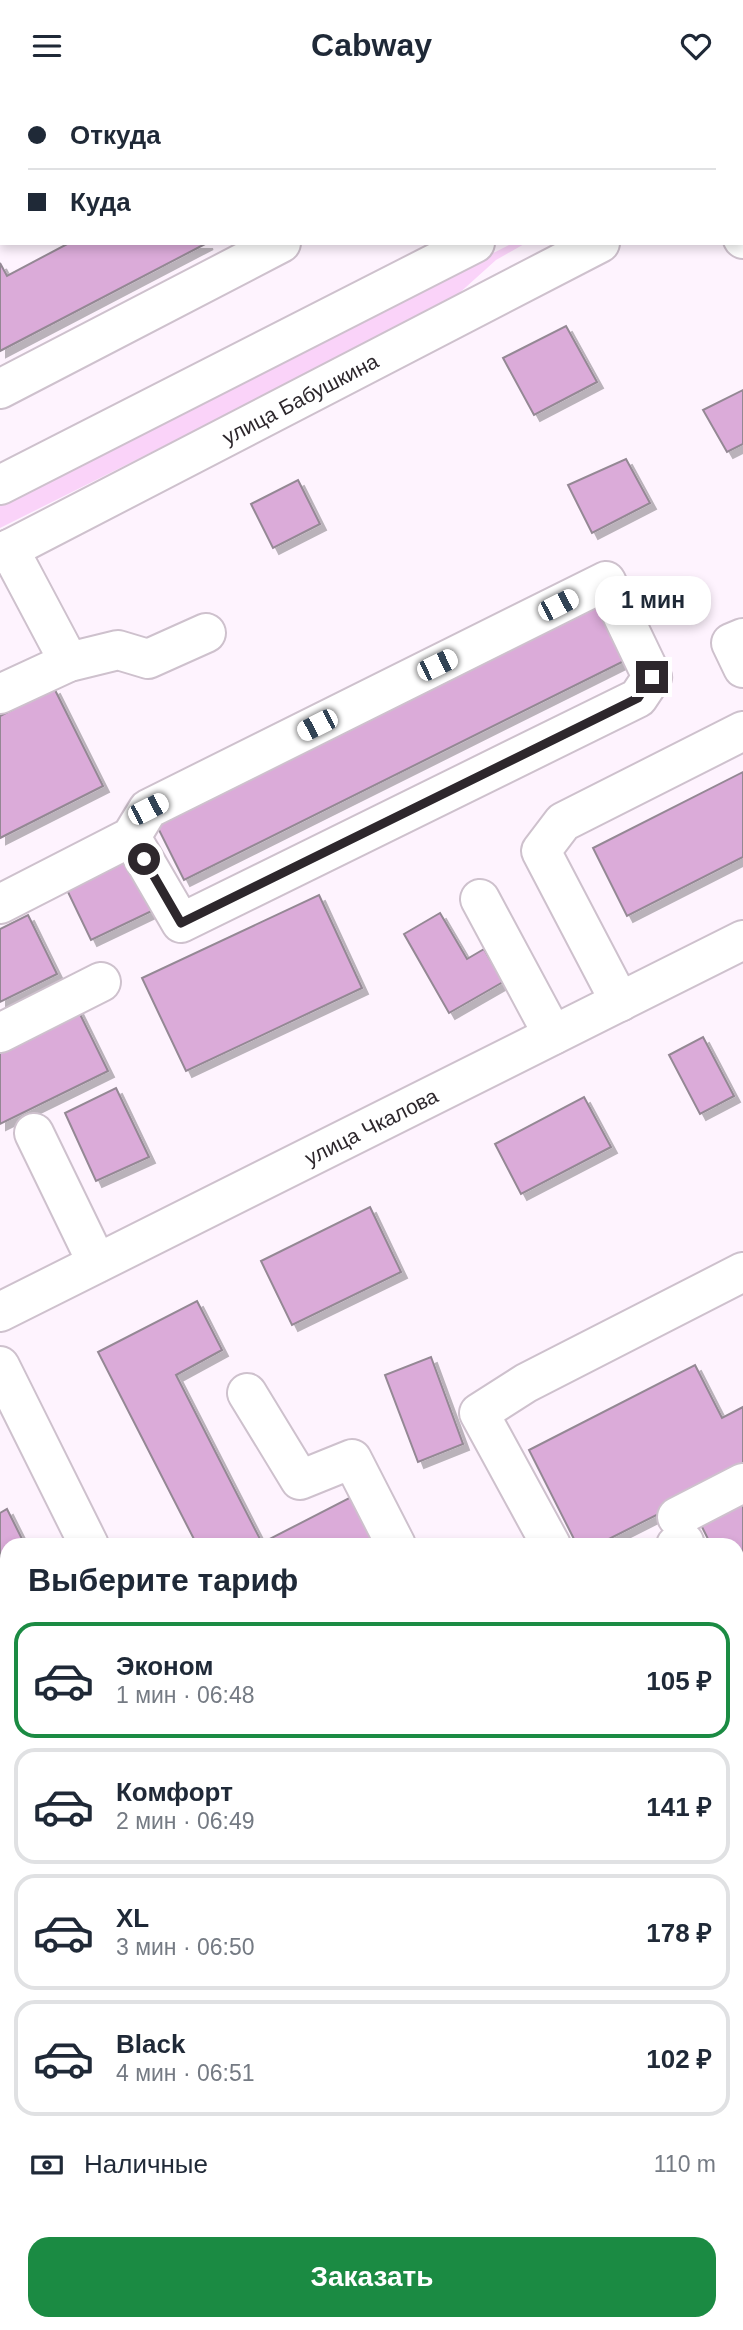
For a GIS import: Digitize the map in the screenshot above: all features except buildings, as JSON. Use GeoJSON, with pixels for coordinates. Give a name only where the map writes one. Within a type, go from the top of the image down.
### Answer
{"type":"FeatureCollection","features":[{"type":"Feature","properties":{"kind":"main road"},"geometry":{"type":"LineString","coordinates":[[0,389],[277,245]]}},
{"type":"Feature","properties":{"kind":"main road"},"geometry":{"type":"LineString","coordinates":[[0,485],[471,245]]}},
{"type":"Feature","properties":{"kind":"main road","name":"улица Бабушкина"},"geometry":{"type":"LineString","coordinates":[[5,552],[596,245]]}},
{"type":"Feature","properties":{"kind":"main road"},"geometry":{"type":"LineString","coordinates":[[5,552],[69,662]]}},
{"type":"Feature","properties":{"kind":"main road"},"geometry":{"type":"LineString","coordinates":[[0,904],[131,838],[148,809],[606,581],[652,677],[638,698],[181,923],[131,838]]}},
{"type":"Feature","properties":{"kind":"main road"},"geometry":{"type":"LineString","coordinates":[[0,694],[69,662],[118,650],[148,659],[206,633]]}},
{"type":"Feature","properties":{"kind":"main road"},"geometry":{"type":"LineString","coordinates":[[743,638],[731,643],[743,668]]}},
{"type":"Feature","properties":{"kind":"main road"},"geometry":{"type":"LineString","coordinates":[[620,1002],[541,851],[563,822],[743,731]]}},
{"type":"Feature","properties":{"kind":"main road"},"geometry":{"type":"LineString","coordinates":[[480,899],[553,1035]]}},
{"type":"Feature","properties":{"kind":"main road","name":"улица Чкалова"},"geometry":{"type":"LineString","coordinates":[[0,1312],[743,940]]}},
{"type":"Feature","properties":{"kind":"main road"},"geometry":{"type":"LineString","coordinates":[[0,1033],[101,982]]}},
{"type":"Feature","properties":{"kind":"main road"},"geometry":{"type":"LineString","coordinates":[[34,1133],[97,1263]]}},
{"type":"Feature","properties":{"kind":"main road"},"geometry":{"type":"LineString","coordinates":[[547,1538],[479,1413],[526,1383],[743,1272]]}},
{"type":"Feature","properties":{"kind":"main road"},"geometry":{"type":"LineString","coordinates":[[0,1366],[86,1538]]}},
{"type":"Feature","properties":{"kind":"main road"},"geometry":{"type":"LineString","coordinates":[[247,1393],[300,1480],[352,1459],[392,1538]]}},
{"type":"Feature","properties":{"kind":"main road"},"geometry":{"type":"LineString","coordinates":[[680,1536],[743,1483]]}},
{"type":"Feature","properties":{"kind":"shaded area"},"geometry":{"type":"Polygon","coordinates":[[[509,245],[522,245],[496,260],[446,305],[0,528],[0,504],[509,245]]]}},
{"type":"Feature","properties":{"kind":"route"},"geometry":{"type":"LineString","coordinates":[[144,859],[181,923],[638,698],[652,677]]}}]}
